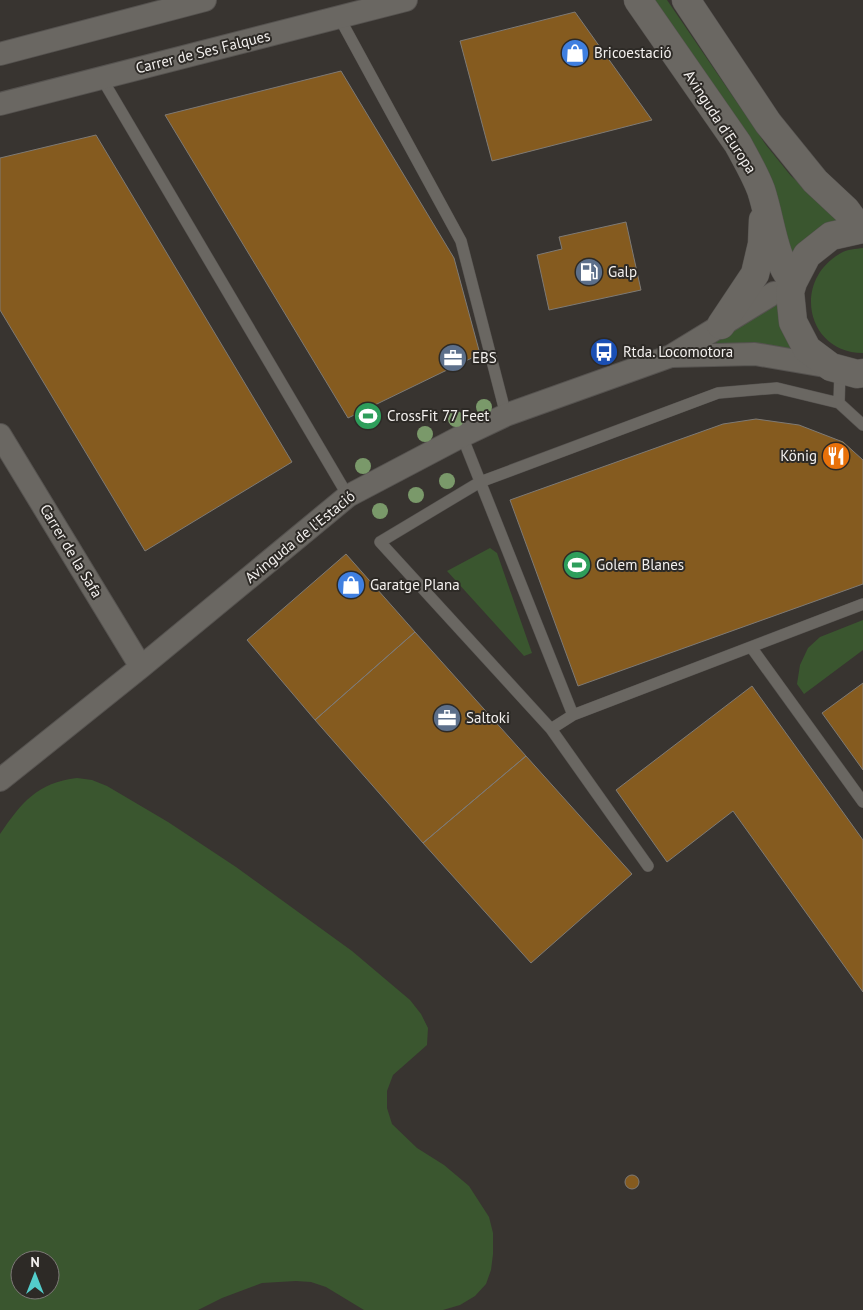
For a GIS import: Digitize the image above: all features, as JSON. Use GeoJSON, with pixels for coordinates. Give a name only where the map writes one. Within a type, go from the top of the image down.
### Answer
{"type":"FeatureCollection","features":[{"type":"Feature","properties":{"kind":"street"},"geometry":{"type":"LineString","coordinates":[[0,54],[205,0]]}},
{"type":"Feature","properties":{"kind":"street","name":"Carrer de Ses Falques"},"geometry":{"type":"LineString","coordinates":[[0,104],[406,0]]}},
{"type":"Feature","properties":{"kind":"street","name":"Avinguda d'Europa"},"geometry":{"type":"LineString","coordinates":[[638,0],[738,144],[751,167],[764,201],[776,246],[791,287]]}},
{"type":"Feature","properties":{"kind":"street"},"geometry":{"type":"LineString","coordinates":[[686,0],[768,123],[815,181],[846,210],[862,229],[831,236],[807,255],[791,287],[792,322],[807,349],[851,373]]}},
{"type":"Feature","properties":{"kind":"street"},"geometry":{"type":"LineString","coordinates":[[721,326],[755,274],[762,244],[764,201]]}},
{"type":"Feature","properties":{"kind":"street","name":"Avinguda de l'Estació"},"geometry":{"type":"LineString","coordinates":[[0,780],[141,667],[348,496],[506,415],[671,356],[774,292],[791,287]]}},
{"type":"Feature","properties":{"kind":"street","name":"Avinguda de l'Estació"},"geometry":{"type":"LineString","coordinates":[[671,356],[755,354],[851,373]]}},
{"type":"Feature","properties":{"kind":"street","name":"Carrer de la Safa"},"geometry":{"type":"LineString","coordinates":[[0,435],[141,667]]}},
{"type":"Feature","properties":{"kind":"lane"},"geometry":{"type":"LineString","coordinates":[[339,17],[461,241],[506,415]]}},
{"type":"Feature","properties":{"kind":"lane"},"geometry":{"type":"LineString","coordinates":[[101,77],[348,496]]}},
{"type":"Feature","properties":{"kind":"lane"},"geometry":{"type":"LineString","coordinates":[[839,403],[851,373]]}},
{"type":"Feature","properties":{"kind":"lane"},"geometry":{"type":"LineString","coordinates":[[648,866],[551,729],[380,542],[480,482],[718,393],[777,388],[839,403],[863,425]]}},
{"type":"Feature","properties":{"kind":"lane"},"geometry":{"type":"LineString","coordinates":[[462,436],[573,715]]}},
{"type":"Feature","properties":{"kind":"lane"},"geometry":{"type":"LineString","coordinates":[[551,729],[573,715],[863,604]]}},
{"type":"Feature","properties":{"kind":"lane"},"geometry":{"type":"LineString","coordinates":[[751,647],[863,802]]}},
{"type":"Feature","properties":{"kind":"green space"},"geometry":{"type":"Polygon","coordinates":[[[648,0],[667,0],[766,145],[791,176],[836,215],[837,223],[796,262],[648,0]]]}},
{"type":"Feature","properties":{"kind":"green space"},"geometry":{"type":"Polygon","coordinates":[[[863,248],[863,353],[844,350],[829,341],[818,329],[812,314],[811,297],[815,280],[825,265],[843,252],[863,248]]]}},
{"type":"Feature","properties":{"kind":"green space"},"geometry":{"type":"Polygon","coordinates":[[[777,299],[792,350],[716,344],[717,338],[777,299]]]}},
{"type":"Feature","properties":{"kind":"green space"},"geometry":{"type":"Polygon","coordinates":[[[490,548],[497,553],[532,653],[524,656],[447,571],[490,548]]]}},
{"type":"Feature","properties":{"kind":"green space"},"geometry":{"type":"Polygon","coordinates":[[[863,620],[863,650],[804,694],[797,684],[800,665],[808,648],[820,637],[863,620]]]}},
{"type":"Feature","properties":{"kind":"green space"},"geometry":{"type":"Polygon","coordinates":[[[77,778],[92,780],[107,786],[168,822],[236,867],[352,951],[410,1000],[421,1014],[428,1028],[427,1045],[393,1075],[387,1091],[387,1108],[392,1124],[417,1148],[444,1165],[469,1186],[489,1217],[493,1233],[491,1270],[486,1284],[475,1296],[460,1305],[443,1310],[364,1310],[326,1287],[311,1282],[296,1281],[262,1283],[222,1298],[198,1310],[0,1310],[0,834],[23,804],[41,789],[51,784],[77,778]]]}},
{"type":"Feature","properties":{"kind":"building"},"geometry":{"type":"Polygon","coordinates":[[[575,12],[652,120],[492,161],[460,41],[575,12]]]}},
{"type":"Feature","properties":{"kind":"building"},"geometry":{"type":"Polygon","coordinates":[[[341,71],[454,258],[480,354],[348,418],[165,115],[341,71]]]}},
{"type":"Feature","properties":{"kind":"building"},"geometry":{"type":"Polygon","coordinates":[[[96,135],[292,462],[145,551],[0,310],[0,158],[96,135]]]}},
{"type":"Feature","properties":{"kind":"building","name":"Galp"},"geometry":{"type":"Polygon","coordinates":[[[626,222],[641,290],[549,310],[537,255],[562,249],[559,237],[626,222]]]}},
{"type":"Feature","properties":{"kind":"building"},"geometry":{"type":"Polygon","coordinates":[[[756,419],[799,425],[843,442],[863,460],[863,584],[578,686],[510,500],[723,424],[756,419]]]}},
{"type":"Feature","properties":{"kind":"building"},"geometry":{"type":"Polygon","coordinates":[[[346,554],[415,632],[315,720],[247,640],[346,554]]]}},
{"type":"Feature","properties":{"kind":"building"},"geometry":{"type":"Polygon","coordinates":[[[415,632],[526,756],[423,843],[315,720],[415,632]]]}},
{"type":"Feature","properties":{"kind":"building"},"geometry":{"type":"Polygon","coordinates":[[[863,683],[863,770],[822,713],[863,683]]]}},
{"type":"Feature","properties":{"kind":"building"},"geometry":{"type":"Polygon","coordinates":[[[752,686],[863,840],[863,992],[733,811],[667,862],[616,790],[752,686]]]}},
{"type":"Feature","properties":{"kind":"building"},"geometry":{"type":"Polygon","coordinates":[[[526,756],[632,874],[531,963],[423,843],[526,756]]]}},
{"type":"Feature","properties":{"kind":"building"},"geometry":{"type":"Polygon","coordinates":[[[632,1175],[637,1177],[639,1182],[637,1187],[632,1189],[627,1187],[625,1182],[627,1177],[632,1175]]]}},
{"type":"Feature","properties":{"kind":"place","name":"Bricoestació"},"geometry":{"type":"Point","coordinates":[575,53]}},
{"type":"Feature","properties":{"kind":"place","name":"Galp"},"geometry":{"type":"Point","coordinates":[589,272]}},
{"type":"Feature","properties":{"kind":"place","name":"Rtda. Locomotora"},"geometry":{"type":"Point","coordinates":[604,352]}},
{"type":"Feature","properties":{"kind":"place","name":"EBS"},"geometry":{"type":"Point","coordinates":[453,358]}},
{"type":"Feature","properties":{"kind":"place","name":"CrossFit 77 Feet"},"geometry":{"type":"Point","coordinates":[368,416]}},
{"type":"Feature","properties":{"kind":"place","name":"König"},"geometry":{"type":"Point","coordinates":[836,456]}},
{"type":"Feature","properties":{"kind":"place","name":"Golem Blanes"},"geometry":{"type":"Point","coordinates":[577,565]}},
{"type":"Feature","properties":{"kind":"place","name":"Garatge Plana"},"geometry":{"type":"Point","coordinates":[351,585]}},
{"type":"Feature","properties":{"kind":"place","name":"Saltoki"},"geometry":{"type":"Point","coordinates":[447,718]}}]}
